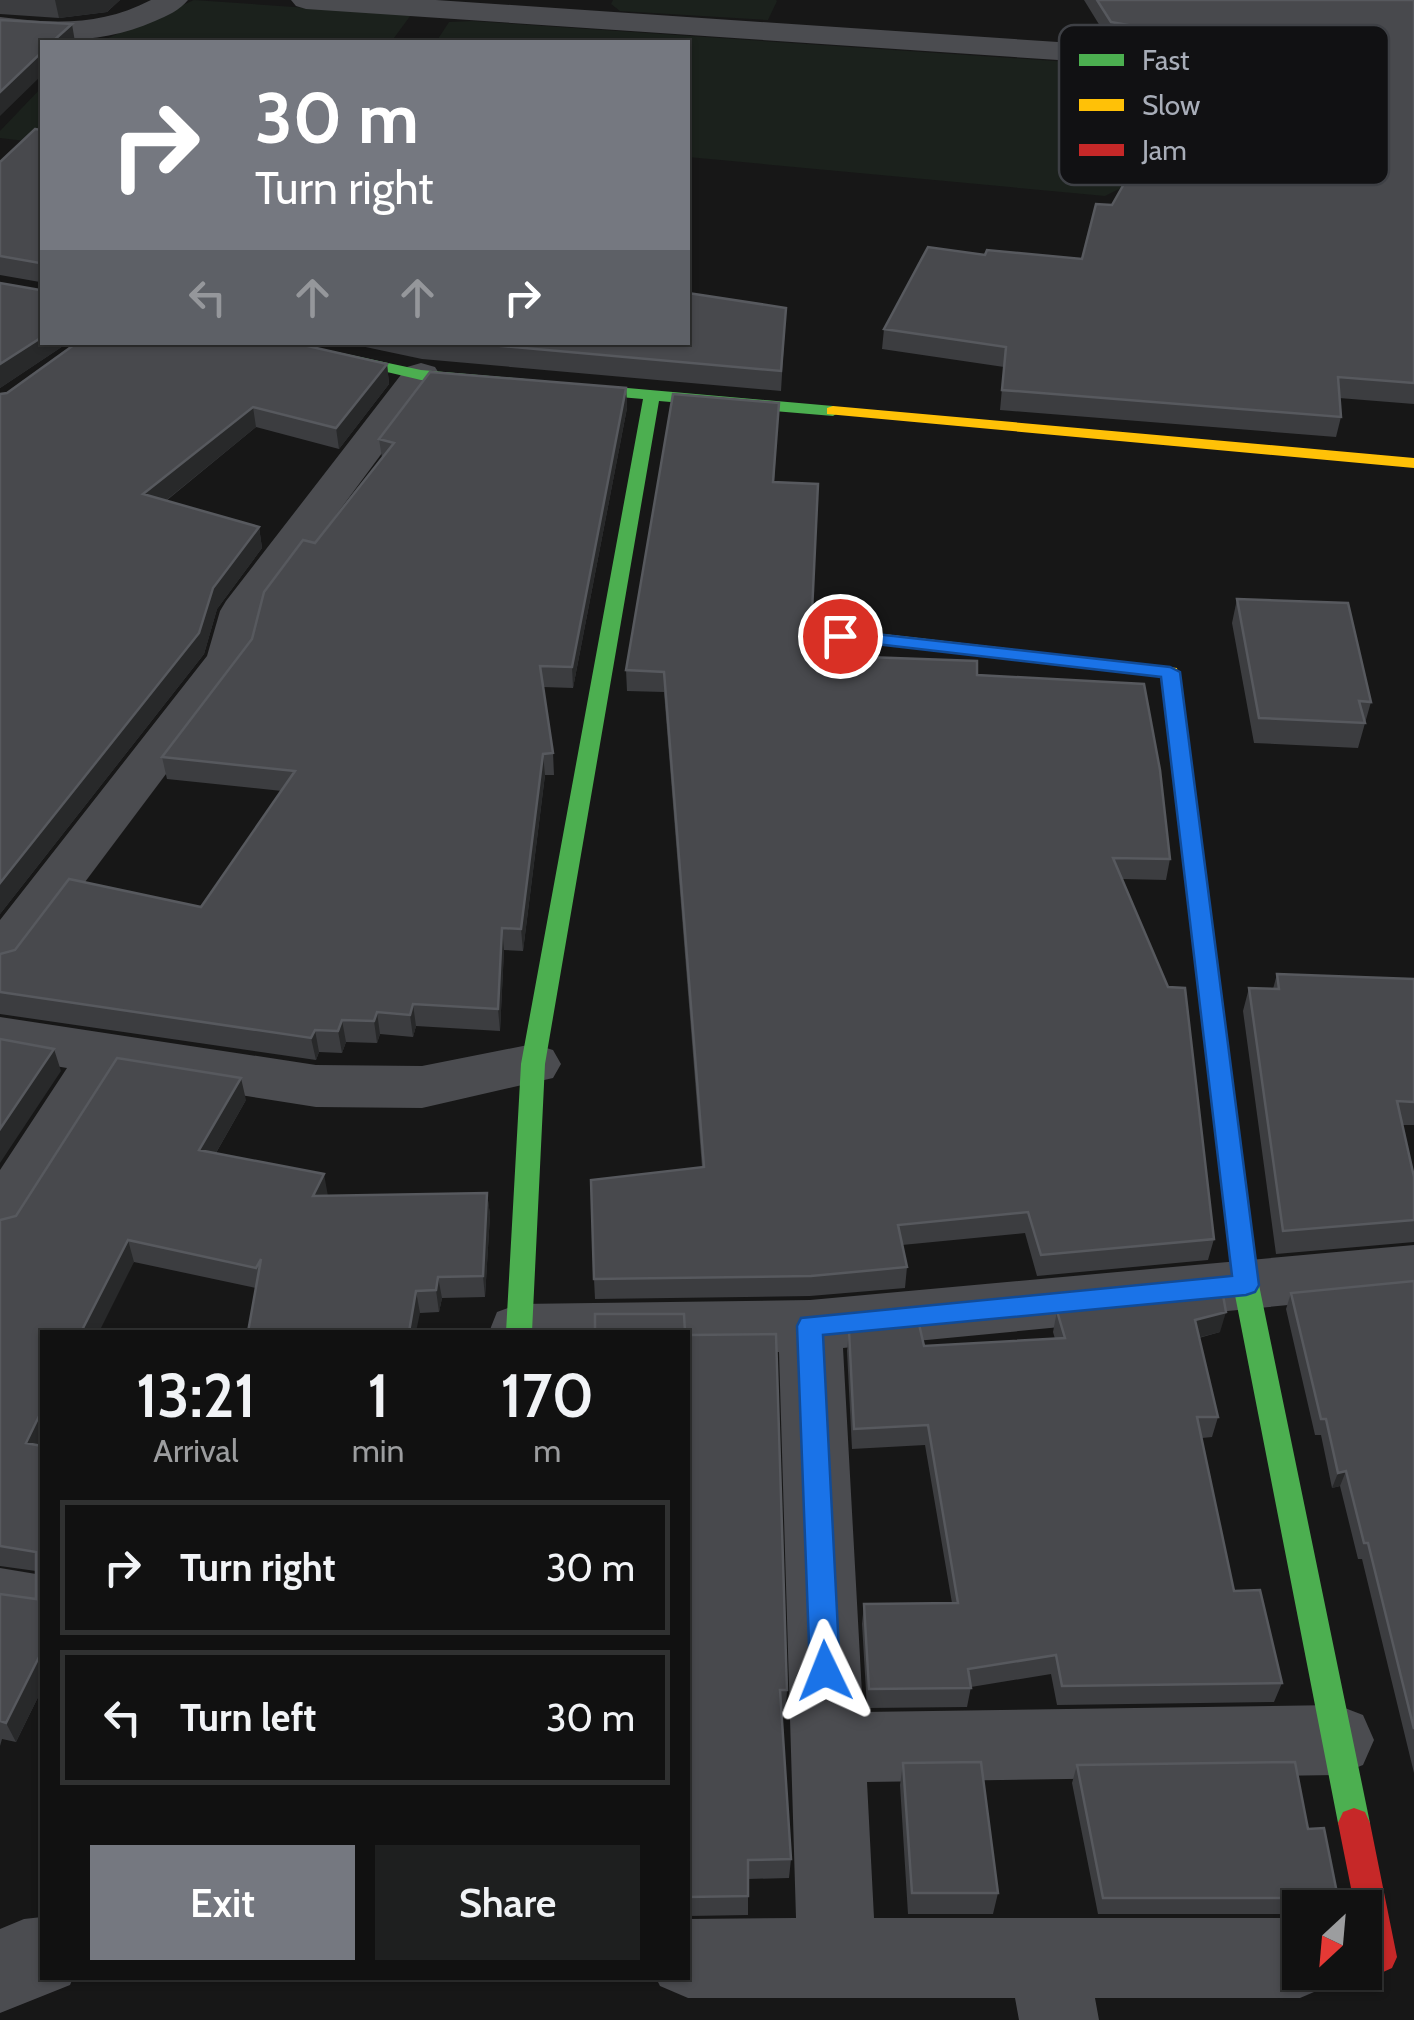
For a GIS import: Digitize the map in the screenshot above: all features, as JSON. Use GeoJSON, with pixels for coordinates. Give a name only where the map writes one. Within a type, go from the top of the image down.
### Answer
{"type":"FeatureCollection","features":[{"type":"Feature","properties":{"kind":"street"},"geometry":{"type":"LineString","coordinates":[[0,26],[69,35],[120,25],[173,0]]}},
{"type":"Feature","properties":{"kind":"street"},"geometry":{"type":"LineString","coordinates":[[306,0],[590,9],[844,36],[1058,52]]}},
{"type":"Feature","properties":{"kind":"street"},"geometry":{"type":"LineString","coordinates":[[844,36],[855,0]]}},
{"type":"Feature","properties":{"kind":"street"},"geometry":{"type":"LineString","coordinates":[[281,345],[422,374],[1414,463]]}},
{"type":"Feature","properties":{"kind":"street"},"geometry":{"type":"LineString","coordinates":[[0,958],[230,658],[242,611],[422,374]]}},
{"type":"Feature","properties":{"kind":"street"},"geometry":{"type":"LineString","coordinates":[[519,1330],[533,1064],[652,396]]}},
{"type":"Feature","properties":{"kind":"street"},"geometry":{"type":"LineString","coordinates":[[840,636],[1170,672],[1246,1285],[1386,1957]]}},
{"type":"Feature","properties":{"kind":"street"},"geometry":{"type":"LineString","coordinates":[[0,1037],[316,1086],[422,1087],[533,1064]]}},
{"type":"Feature","properties":{"kind":"street"},"geometry":{"type":"LineString","coordinates":[[0,1219],[105,1055]]}},
{"type":"Feature","properties":{"kind":"street"},"geometry":{"type":"LineString","coordinates":[[577,1330],[810,1326],[1414,1269]]}},
{"type":"Feature","properties":{"kind":"street"},"geometry":{"type":"LineString","coordinates":[[810,1326],[837,1960]]}},
{"type":"Feature","properties":{"kind":"street"},"geometry":{"type":"LineString","coordinates":[[828,1748],[1338,1740]]}},
{"type":"Feature","properties":{"kind":"street"},"geometry":{"type":"LineString","coordinates":[[0,1973],[24,1960],[40,1957]]}},
{"type":"Feature","properties":{"kind":"street"},"geometry":{"type":"LineString","coordinates":[[690,1958],[837,1960],[1053,1990],[1282,1960]]}},
{"type":"Feature","properties":{"kind":"lane"},"geometry":{"type":"LineString","coordinates":[[0,1590],[40,1596]]}},
{"type":"Feature","properties":{"kind":"shaded area"},"geometry":{"type":"Polygon","coordinates":[[[194,0],[411,15],[392,40],[104,40],[194,0]]]}},
{"type":"Feature","properties":{"kind":"shaded area"},"geometry":{"type":"Polygon","coordinates":[[[613,0],[777,1],[768,20],[620,11],[611,4],[613,0]]]}},
{"type":"Feature","properties":{"kind":"shaded area"},"geometry":{"type":"Polygon","coordinates":[[[449,22],[1059,61],[1059,185],[1127,185],[1105,196],[690,157],[690,40],[437,40],[449,22]]]}},
{"type":"Feature","properties":{"kind":"shaded area"},"geometry":{"type":"Polygon","coordinates":[[[40,89],[40,143],[0,138],[0,131],[40,89]]]}},
{"type":"Feature","properties":{"kind":"building"},"geometry":{"type":"Polygon","coordinates":[[[1097,0],[1414,0],[1414,383],[1338,377],[1341,417],[1002,390],[1006,347],[884,329],[928,247],[985,255],[987,250],[1082,259],[1096,204],[1112,205],[1123,185],[1389,185],[1389,25],[1111,22],[1097,0]]]}},
{"type":"Feature","properties":{"kind":"building"},"geometry":{"type":"Polygon","coordinates":[[[0,20],[72,24],[54,40],[40,40],[40,54],[0,92],[0,20]]]}},
{"type":"Feature","properties":{"kind":"building"},"geometry":{"type":"Polygon","coordinates":[[[35,129],[40,130],[40,263],[0,256],[0,162],[35,129]]]}},
{"type":"Feature","properties":{"kind":"building"},"geometry":{"type":"Polygon","coordinates":[[[0,283],[40,290],[40,338],[0,364],[0,283]]]}},
{"type":"Feature","properties":{"kind":"building"},"geometry":{"type":"Polygon","coordinates":[[[690,293],[786,308],[781,371],[491,345],[690,345],[690,293]]]}},
{"type":"Feature","properties":{"kind":"building"},"geometry":{"type":"Polygon","coordinates":[[[74,345],[303,345],[387,364],[336,428],[253,407],[143,494],[259,527],[213,588],[199,633],[0,883],[0,394],[7,393],[74,345]]]}},
{"type":"Feature","properties":{"kind":"building"},"geometry":{"type":"Polygon","coordinates":[[[430,372],[626,388],[572,667],[540,666],[553,753],[543,754],[521,929],[502,928],[498,1009],[413,1004],[410,1015],[377,1012],[374,1021],[342,1020],[338,1031],[315,1030],[311,1038],[0,992],[0,954],[15,950],[69,879],[201,907],[295,771],[162,757],[252,639],[264,592],[303,540],[315,543],[394,443],[379,439],[430,372]]]}},
{"type":"Feature","properties":{"kind":"building"},"geometry":{"type":"Polygon","coordinates":[[[673,394],[779,403],[773,482],[818,484],[810,655],[977,661],[977,675],[1144,684],[1160,770],[1170,859],[1113,858],[1168,987],[1185,988],[1214,1239],[1041,1255],[1028,1212],[898,1225],[907,1267],[811,1276],[594,1279],[591,1180],[704,1167],[664,672],[626,670],[673,394]]]}},
{"type":"Feature","properties":{"kind":"building"},"geometry":{"type":"Polygon","coordinates":[[[1237,599],[1348,603],[1371,702],[1359,701],[1365,723],[1259,718],[1237,599]]]}},
{"type":"Feature","properties":{"kind":"building"},"geometry":{"type":"Polygon","coordinates":[[[1277,974],[1414,979],[1414,1102],[1397,1101],[1414,1177],[1414,1220],[1283,1231],[1249,988],[1279,989],[1277,974]]]}},
{"type":"Feature","properties":{"kind":"building"},"geometry":{"type":"Polygon","coordinates":[[[0,1039],[54,1049],[0,1129],[0,1039]]]}},
{"type":"Feature","properties":{"kind":"building"},"geometry":{"type":"Polygon","coordinates":[[[117,1058],[241,1078],[199,1150],[324,1174],[313,1196],[487,1193],[483,1276],[438,1277],[436,1290],[416,1291],[409,1330],[248,1330],[261,1259],[256,1268],[128,1240],[82,1330],[40,1330],[40,1414],[26,1443],[40,1446],[40,1655],[6,1723],[0,1721],[0,1594],[36,1599],[36,1552],[0,1546],[0,1220],[16,1216],[117,1058]]]}},
{"type":"Feature","properties":{"kind":"building"},"geometry":{"type":"Polygon","coordinates":[[[1414,1281],[1414,1729],[1368,1543],[1364,1543],[1346,1471],[1338,1473],[1326,1419],[1321,1419],[1291,1293],[1414,1281]]]}},
{"type":"Feature","properties":{"kind":"building"},"geometry":{"type":"Polygon","coordinates":[[[1223,1295],[1226,1312],[1195,1320],[1218,1417],[1197,1417],[1234,1591],[1260,1590],[1282,1683],[1062,1686],[1056,1655],[968,1669],[971,1688],[869,1689],[864,1604],[958,1603],[928,1425],[854,1429],[849,1331],[919,1324],[924,1346],[1065,1338],[1057,1311],[1223,1295]]]}},
{"type":"Feature","properties":{"kind":"building"},"geometry":{"type":"Polygon","coordinates":[[[595,1314],[684,1314],[685,1330],[595,1330],[595,1314]]]}},
{"type":"Feature","properties":{"kind":"building"},"geometry":{"type":"Polygon","coordinates":[[[776,1334],[787,1690],[780,1690],[791,1859],[748,1860],[748,1896],[690,1897],[690,1335],[776,1334]]]}},
{"type":"Feature","properties":{"kind":"building"},"geometry":{"type":"Polygon","coordinates":[[[981,1762],[998,1893],[912,1893],[903,1763],[981,1762]]]}},
{"type":"Feature","properties":{"kind":"building"},"geometry":{"type":"Polygon","coordinates":[[[1295,1762],[1308,1829],[1324,1828],[1336,1890],[1282,1890],[1282,1898],[1103,1898],[1077,1765],[1295,1762]]]}},
{"type":"Feature","properties":{"kind":"traffic: fast"},"geometry":{"type":"LineString","coordinates":[[280,345],[421,375],[833,411]]}},
{"type":"Feature","properties":{"kind":"traffic: fast"},"geometry":{"type":"LineString","coordinates":[[519,1330],[533,1064],[652,396]]}},
{"type":"Feature","properties":{"kind":"traffic: fast"},"geometry":{"type":"LineString","coordinates":[[1211,1005],[1246,1285],[1354,1823]]}},
{"type":"Feature","properties":{"kind":"traffic: slow"},"geometry":{"type":"LineString","coordinates":[[833,411],[1414,463]]}},
{"type":"Feature","properties":{"kind":"traffic: slow"},"geometry":{"type":"LineString","coordinates":[[840,635],[1170,672],[1211,1005]]}},
{"type":"Feature","properties":{"kind":"traffic: jam"},"geometry":{"type":"LineString","coordinates":[[1354,1823],[1368,1890]]}},
{"type":"Feature","properties":{"kind":"route"},"geometry":{"type":"LineString","coordinates":[[825,1671],[810,1326],[1246,1285],[1170,672],[840,636]]}}]}
